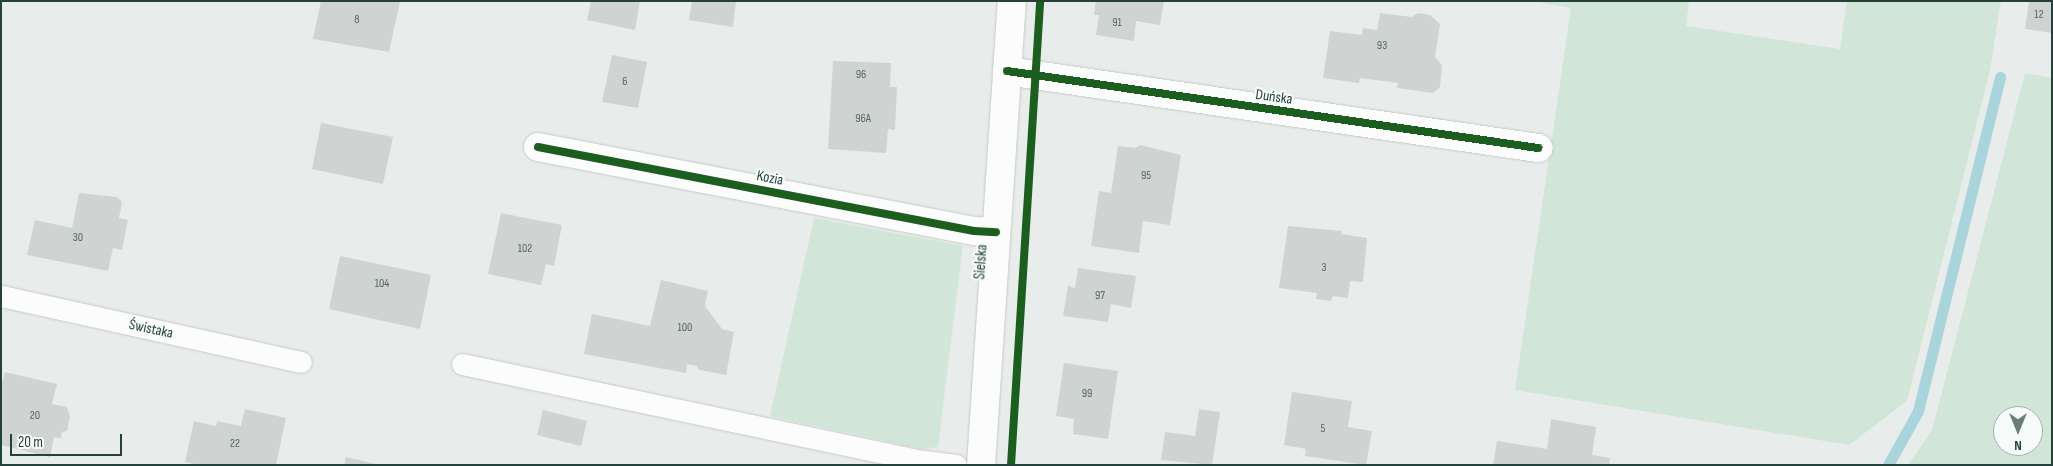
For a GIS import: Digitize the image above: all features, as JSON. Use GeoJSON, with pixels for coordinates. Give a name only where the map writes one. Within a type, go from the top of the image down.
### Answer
{"type":"FeatureCollection","features":[{"type":"Feature","properties":{"kind":"street","name":"Sielska"},"geometry":{"type":"LineString","coordinates":[[981,464],[1012,1]]}},
{"type":"Feature","properties":{"kind":"street","name":"Duńska"},"geometry":{"type":"LineString","coordinates":[[1007,71],[1538,148]]}},
{"type":"Feature","properties":{"kind":"street","name":"Kozia"},"geometry":{"type":"LineString","coordinates":[[538,147],[974,231],[996,232]]}},
{"type":"Feature","properties":{"kind":"street"},"geometry":{"type":"LineString","coordinates":[[981,464],[985,465]]}},
{"type":"Feature","properties":{"kind":"lane","name":"Świstaka"},"geometry":{"type":"LineString","coordinates":[[1,296],[301,362]]}},
{"type":"Feature","properties":{"kind":"lane"},"geometry":{"type":"LineString","coordinates":[[462,364],[916,460],[956,465]]}},
{"type":"Feature","properties":{"kind":"lane"},"geometry":{"type":"LineString","coordinates":[[960,465],[981,464]]}},
{"type":"Feature","properties":{"kind":"green space"},"geometry":{"type":"Polygon","coordinates":[[[1531,1],[1689,1],[1686,26],[1840,49],[1847,1],[2001,1],[1990,70],[1907,401],[1849,445],[1515,390],[1571,8],[1531,1]]]}},
{"type":"Feature","properties":{"kind":"green space"},"geometry":{"type":"Polygon","coordinates":[[[2025,73],[2052,78],[2052,465],[1908,465],[1932,430],[2025,73]]]}},
{"type":"Feature","properties":{"kind":"green space"},"geometry":{"type":"Polygon","coordinates":[[[814,218],[963,246],[938,447],[922,449],[770,416],[814,218]]]}},
{"type":"Feature","properties":{"kind":"building"},"geometry":{"type":"Polygon","coordinates":[[[321,1],[400,1],[389,52],[313,39],[321,1]]]}},
{"type":"Feature","properties":{"kind":"building"},"geometry":{"type":"Polygon","coordinates":[[[591,1],[640,1],[635,30],[587,20],[591,1]]]}},
{"type":"Feature","properties":{"kind":"building"},"geometry":{"type":"Polygon","coordinates":[[[692,1],[736,1],[733,27],[689,20],[692,1]]]}},
{"type":"Feature","properties":{"kind":"building"},"geometry":{"type":"Polygon","coordinates":[[[1096,1],[1164,1],[1160,25],[1136,21],[1134,41],[1096,35],[1099,15],[1094,15],[1096,1]]]}},
{"type":"Feature","properties":{"kind":"building"},"geometry":{"type":"Polygon","coordinates":[[[2029,1],[2052,1],[2052,33],[2025,29],[2029,1]]]}},
{"type":"Feature","properties":{"kind":"building"},"geometry":{"type":"Polygon","coordinates":[[[1380,13],[1412,17],[1418,13],[1430,15],[1440,24],[1435,57],[1442,65],[1440,87],[1433,93],[1397,88],[1398,83],[1360,78],[1359,83],[1323,78],[1330,31],[1362,35],[1363,28],[1377,30],[1380,13]]]}},
{"type":"Feature","properties":{"kind":"building"},"geometry":{"type":"Polygon","coordinates":[[[612,55],[647,62],[638,108],[602,102],[612,55]]]}},
{"type":"Feature","properties":{"kind":"building"},"geometry":{"type":"Polygon","coordinates":[[[833,61],[891,63],[890,87],[897,87],[895,130],[888,129],[886,153],[828,149],[833,61]]]}},
{"type":"Feature","properties":{"kind":"building"},"geometry":{"type":"Polygon","coordinates":[[[321,123],[393,137],[383,184],[312,169],[321,123]]]}},
{"type":"Feature","properties":{"kind":"building"},"geometry":{"type":"Polygon","coordinates":[[[1140,145],[1181,155],[1170,225],[1143,221],[1139,253],[1091,246],[1099,191],[1111,193],[1118,146],[1135,148],[1140,145]]]}},
{"type":"Feature","properties":{"kind":"building"},"geometry":{"type":"Polygon","coordinates":[[[79,193],[117,197],[122,202],[119,218],[128,220],[122,250],[113,248],[108,271],[27,255],[35,220],[72,228],[79,193]]]}},
{"type":"Feature","properties":{"kind":"building"},"geometry":{"type":"Polygon","coordinates":[[[501,213],[562,225],[554,266],[546,264],[541,285],[488,274],[501,213]]]}},
{"type":"Feature","properties":{"kind":"building"},"geometry":{"type":"Polygon","coordinates":[[[1288,226],[1342,231],[1341,234],[1367,238],[1363,282],[1350,281],[1348,298],[1333,296],[1331,301],[1316,299],[1317,293],[1279,288],[1288,226]]]}},
{"type":"Feature","properties":{"kind":"building"},"geometry":{"type":"Polygon","coordinates":[[[340,256],[431,275],[420,329],[329,309],[340,256]]]}},
{"type":"Feature","properties":{"kind":"building"},"geometry":{"type":"Polygon","coordinates":[[[1078,268],[1136,276],[1131,308],[1111,304],[1108,322],[1063,316],[1068,286],[1075,288],[1078,268]]]}},
{"type":"Feature","properties":{"kind":"building"},"geometry":{"type":"Polygon","coordinates":[[[661,280],[708,291],[705,306],[722,329],[734,332],[726,375],[699,370],[697,366],[687,364],[686,373],[584,354],[592,314],[650,326],[661,280]]]}},
{"type":"Feature","properties":{"kind":"building"},"geometry":{"type":"Polygon","coordinates":[[[1064,363],[1118,371],[1108,439],[1073,434],[1074,419],[1056,416],[1064,363]]]}},
{"type":"Feature","properties":{"kind":"building"},"geometry":{"type":"Polygon","coordinates":[[[5,372],[57,384],[52,404],[67,407],[70,417],[67,431],[62,432],[61,438],[54,437],[50,457],[1,445],[1,387],[5,372]]]}},
{"type":"Feature","properties":{"kind":"building"},"geometry":{"type":"Polygon","coordinates":[[[1292,392],[1352,401],[1348,427],[1372,431],[1366,465],[1305,456],[1306,449],[1284,445],[1292,392]]]}},
{"type":"Feature","properties":{"kind":"building"},"geometry":{"type":"Polygon","coordinates":[[[245,409],[286,418],[276,465],[199,465],[185,462],[194,421],[216,426],[217,421],[241,426],[245,409]]]}},
{"type":"Feature","properties":{"kind":"building"},"geometry":{"type":"Polygon","coordinates":[[[1199,409],[1220,412],[1212,465],[1161,460],[1165,432],[1195,436],[1199,409]]]}},
{"type":"Feature","properties":{"kind":"building"},"geometry":{"type":"Polygon","coordinates":[[[543,410],[587,421],[581,446],[537,435],[543,410]]]}},
{"type":"Feature","properties":{"kind":"building"},"geometry":{"type":"Polygon","coordinates":[[[1551,419],[1596,427],[1592,455],[1610,458],[1609,465],[1493,465],[1497,441],[1547,449],[1551,419]]]}},
{"type":"Feature","properties":{"kind":"building"},"geometry":{"type":"Polygon","coordinates":[[[346,457],[376,464],[376,465],[344,465],[346,457]]]}},
{"type":"Feature","properties":{"kind":"waterway"},"geometry":{"type":"LineString","coordinates":[[1888,465],[1918,411],[2000,77]]}},
{"type":"Feature","properties":{"kind":"cycle path"},"geometry":{"type":"LineString","coordinates":[[1011,465],[1040,1]]}},
{"type":"Feature","properties":{"kind":"cycle path"},"geometry":{"type":"LineString","coordinates":[[1007,71],[1538,148]]}},
{"type":"Feature","properties":{"kind":"cycle path"},"geometry":{"type":"LineString","coordinates":[[538,147],[974,231],[996,232]]}}]}
